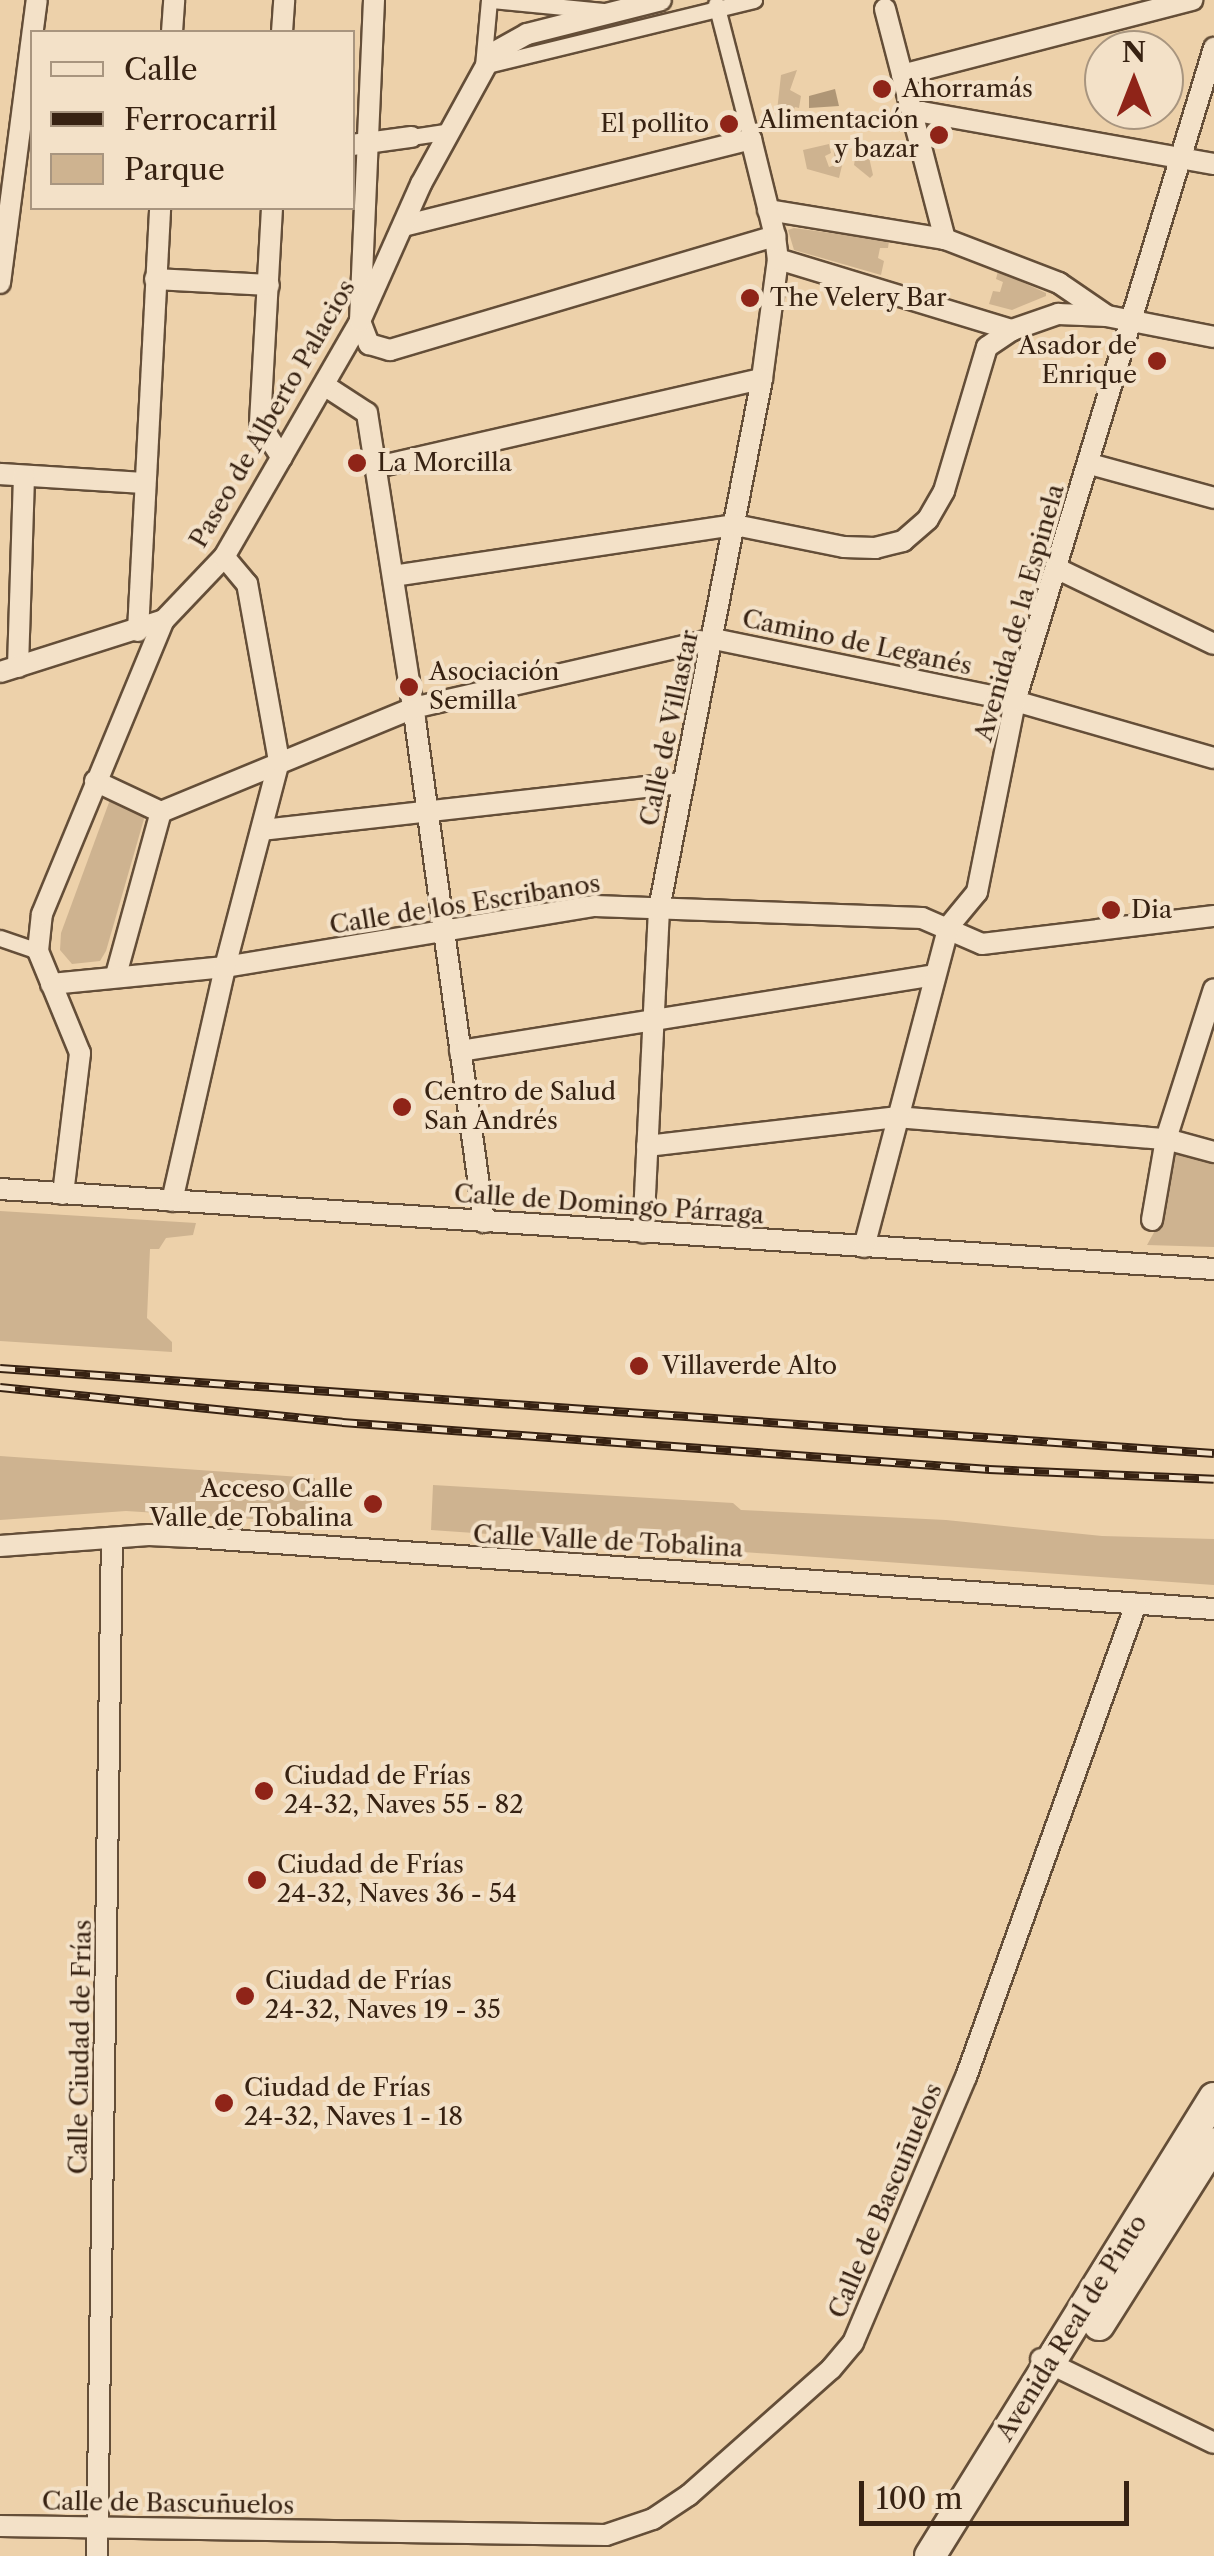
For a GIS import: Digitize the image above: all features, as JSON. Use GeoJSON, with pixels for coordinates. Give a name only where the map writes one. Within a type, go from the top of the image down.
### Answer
{"type":"FeatureCollection","features":[{"type":"Feature","properties":{"kind":"main road","name":"Avenida Real de Pinto"},"geometry":{"type":"LineString","coordinates":[[930,2556],[1214,2098]]}},
{"type":"Feature","properties":{"kind":"main road","name":"Avenida Real de Pinto"},"geometry":{"type":"LineString","coordinates":[[954,2556],[1052,2364],[1214,2143]]}},
{"type":"Feature","properties":{"kind":"street"},"geometry":{"type":"LineString","coordinates":[[31,30],[36,0]]}},
{"type":"Feature","properties":{"kind":"street"},"geometry":{"type":"LineString","coordinates":[[172,30],[174,0]]}},
{"type":"Feature","properties":{"kind":"street"},"geometry":{"type":"LineString","coordinates":[[282,30],[284,0]]}},
{"type":"Feature","properties":{"kind":"street"},"geometry":{"type":"LineString","coordinates":[[374,0],[360,144],[360,321],[369,344],[390,350],[776,236]]}},
{"type":"Feature","properties":{"kind":"street"},"geometry":{"type":"LineString","coordinates":[[614,12],[490,0],[484,66],[716,5],[754,0]]}},
{"type":"Feature","properties":{"kind":"street","name":"Paseo de Alberto Palacios"},"geometry":{"type":"LineString","coordinates":[[9,669],[164,620],[224,557],[360,321],[420,184],[484,66],[511,40],[661,0]]}},
{"type":"Feature","properties":{"kind":"street"},"geometry":{"type":"LineString","coordinates":[[902,74],[1192,0]]}},
{"type":"Feature","properties":{"kind":"street"},"geometry":{"type":"LineString","coordinates":[[403,226],[751,140],[716,5]]}},
{"type":"Feature","properties":{"kind":"street"},"geometry":{"type":"LineString","coordinates":[[883,5],[945,239]]}},
{"type":"Feature","properties":{"kind":"street"},"geometry":{"type":"LineString","coordinates":[[0,283],[5,198],[30,38]]}},
{"type":"Feature","properties":{"kind":"street","name":"Avenida de la Espinela"},"geometry":{"type":"LineString","coordinates":[[864,1247],[934,975],[950,926],[977,892],[1016,702],[1214,48]]}},
{"type":"Feature","properties":{"kind":"street"},"geometry":{"type":"LineString","coordinates":[[912,114],[922,112],[1214,164]]}},
{"type":"Feature","properties":{"kind":"street"},"geometry":{"type":"LineString","coordinates":[[360,144],[451,131]]}},
{"type":"Feature","properties":{"kind":"street","name":"Calle de Villastar"},"geometry":{"type":"LineString","coordinates":[[643,1233],[659,909],[762,379],[778,258],[751,140]]}},
{"type":"Feature","properties":{"kind":"street"},"geometry":{"type":"LineString","coordinates":[[5,198],[30,195]]}},
{"type":"Feature","properties":{"kind":"street"},"geometry":{"type":"LineString","coordinates":[[138,630],[142,483],[160,210]]}},
{"type":"Feature","properties":{"kind":"street"},"geometry":{"type":"LineString","coordinates":[[272,210],[260,424],[282,458]]}},
{"type":"Feature","properties":{"kind":"street"},"geometry":{"type":"LineString","coordinates":[[768,210],[945,239],[1059,283],[1108,316]]}},
{"type":"Feature","properties":{"kind":"street"},"geometry":{"type":"LineString","coordinates":[[778,258],[1012,330]]}},
{"type":"Feature","properties":{"kind":"street"},"geometry":{"type":"LineString","coordinates":[[155,280],[270,285]]}},
{"type":"Feature","properties":{"kind":"street"},"geometry":{"type":"LineString","coordinates":[[393,576],[735,526],[844,547],[875,548],[903,541],[928,519],[944,491],[986,348],[1012,330],[1058,314],[1108,316],[1214,337]]}},
{"type":"Feature","properties":{"kind":"street"},"geometry":{"type":"LineString","coordinates":[[376,467],[762,379]]}},
{"type":"Feature","properties":{"kind":"street"},"geometry":{"type":"LineString","coordinates":[[324,386],[367,413],[414,708],[484,1222]]}},
{"type":"Feature","properties":{"kind":"street"},"geometry":{"type":"LineString","coordinates":[[1090,464],[1214,498]]}},
{"type":"Feature","properties":{"kind":"street"},"geometry":{"type":"LineString","coordinates":[[0,474],[142,483]]}},
{"type":"Feature","properties":{"kind":"street"},"geometry":{"type":"LineString","coordinates":[[9,669],[24,476]]}},
{"type":"Feature","properties":{"kind":"street"},"geometry":{"type":"LineString","coordinates":[[172,1201],[225,967],[279,761],[247,584],[224,557]]}},
{"type":"Feature","properties":{"kind":"street"},"geometry":{"type":"LineString","coordinates":[[1056,568],[1214,644]]}},
{"type":"Feature","properties":{"kind":"street"},"geometry":{"type":"LineString","coordinates":[[63,1194],[80,1053],[38,951],[42,914],[164,620]]}},
{"type":"Feature","properties":{"kind":"street","name":"Camino de Leganés"},"geometry":{"type":"LineString","coordinates":[[161,812],[414,708],[714,639],[1016,702],[1214,758]]}},
{"type":"Feature","properties":{"kind":"street"},"geometry":{"type":"LineString","coordinates":[[95,781],[161,812],[116,975]]}},
{"type":"Feature","properties":{"kind":"street"},"geometry":{"type":"LineString","coordinates":[[262,830],[683,782]]}},
{"type":"Feature","properties":{"kind":"street","name":"Calle de los Escribanos"},"geometry":{"type":"LineString","coordinates":[[51,984],[116,975],[136,979],[225,967],[596,906],[922,918],[950,926],[982,944],[1214,916]]}},
{"type":"Feature","properties":{"kind":"street"},"geometry":{"type":"LineString","coordinates":[[0,938],[38,951]]}},
{"type":"Feature","properties":{"kind":"street"},"geometry":{"type":"LineString","coordinates":[[460,1051],[934,975]]}},
{"type":"Feature","properties":{"kind":"street"},"geometry":{"type":"LineString","coordinates":[[1152,1220],[1166,1139],[1214,989]]}},
{"type":"Feature","properties":{"kind":"street"},"geometry":{"type":"LineString","coordinates":[[646,1146],[896,1117],[1166,1139],[1214,1152]]}},
{"type":"Feature","properties":{"kind":"street","name":"Calle de Domingo Párraga"},"geometry":{"type":"LineString","coordinates":[[0,1189],[1214,1269]]}},
{"type":"Feature","properties":{"kind":"street","name":"Calle Valle de Tobalina"},"geometry":{"type":"LineString","coordinates":[[0,1546],[191,1537],[1214,1609]]}},
{"type":"Feature","properties":{"kind":"street","name":"Calle Ciudad de Frías"},"geometry":{"type":"LineString","coordinates":[[97,2556],[112,1538]]}},
{"type":"Feature","properties":{"kind":"street","name":"Calle de Bascuñuelos"},"geometry":{"type":"LineString","coordinates":[[0,2526],[606,2535],[654,2519],[702,2484],[830,2370],[853,2343],[966,2078],[1136,1604]]}},
{"type":"Feature","properties":{"kind":"street"},"geometry":{"type":"LineString","coordinates":[[1052,2364],[1214,2443]]}},
{"type":"Feature","properties":{"kind":"green space"},"geometry":{"type":"Polygon","coordinates":[[[797,70],[790,90],[801,96],[799,108],[795,107],[790,117],[776,120],[781,75],[797,70]]]}},
{"type":"Feature","properties":{"kind":"green space"},"geometry":{"type":"Polygon","coordinates":[[[838,142],[846,149],[839,178],[807,169],[803,150],[829,144],[831,153],[825,156],[829,167],[835,165],[833,143],[838,142]]]}},
{"type":"Feature","properties":{"kind":"green space"},"geometry":{"type":"Polygon","coordinates":[[[866,144],[873,175],[870,178],[854,165],[857,146],[866,144]]]}},
{"type":"Feature","properties":{"kind":"green space"},"geometry":{"type":"Polygon","coordinates":[[[788,230],[889,241],[888,248],[880,248],[878,258],[884,261],[881,275],[794,250],[788,230]]]}},
{"type":"Feature","properties":{"kind":"green space"},"geometry":{"type":"Polygon","coordinates":[[[998,271],[1046,296],[1012,310],[989,304],[993,291],[1000,292],[1003,282],[996,279],[998,271]]]}},
{"type":"Feature","properties":{"kind":"green space"},"geometry":{"type":"Polygon","coordinates":[[[111,797],[146,812],[106,951],[100,961],[72,964],[60,950],[61,933],[111,797]]]}},
{"type":"Feature","properties":{"kind":"green space"},"geometry":{"type":"Polygon","coordinates":[[[1174,1152],[1214,1162],[1214,1247],[1147,1245],[1158,1225],[1174,1152]]]}},
{"type":"Feature","properties":{"kind":"green space"},"geometry":{"type":"Polygon","coordinates":[[[0,1211],[196,1223],[193,1235],[166,1238],[159,1249],[150,1249],[147,1318],[172,1342],[172,1352],[0,1341],[0,1211]]]}},
{"type":"Feature","properties":{"kind":"green space"},"geometry":{"type":"Polygon","coordinates":[[[0,1456],[315,1478],[313,1523],[126,1511],[0,1520],[0,1456]]]}},
{"type":"Feature","properties":{"kind":"green space"},"geometry":{"type":"Polygon","coordinates":[[[433,1485],[733,1503],[741,1510],[946,1520],[1102,1536],[1214,1539],[1214,1585],[431,1530],[433,1485]]]}},
{"type":"Feature","properties":{"kind":"shaded area"},"geometry":{"type":"Polygon","coordinates":[[[835,89],[839,106],[809,108],[809,96],[835,89]]]}},
{"type":"Feature","properties":{"kind":"railway"},"geometry":{"type":"LineString","coordinates":[[0,1368],[1214,1453]]}},
{"type":"Feature","properties":{"kind":"railway"},"geometry":{"type":"LineString","coordinates":[[0,1387],[342,1422],[989,1469],[1214,1479]]}},
{"type":"Feature","properties":{"kind":"place","name":"Ahorramás"},"geometry":{"type":"Point","coordinates":[882,89]}},
{"type":"Feature","properties":{"kind":"place","name":"El pollito"},"geometry":{"type":"Point","coordinates":[729,124]}},
{"type":"Feature","properties":{"kind":"place","name":"Alimentación y bazar"},"geometry":{"type":"Point","coordinates":[939,135]}},
{"type":"Feature","properties":{"kind":"place","name":"The Velery Bar"},"geometry":{"type":"Point","coordinates":[750,298]}},
{"type":"Feature","properties":{"kind":"place","name":"Asador de Enrique"},"geometry":{"type":"Point","coordinates":[1157,361]}},
{"type":"Feature","properties":{"kind":"place","name":"La Morcilla"},"geometry":{"type":"Point","coordinates":[357,463]}},
{"type":"Feature","properties":{"kind":"place","name":"Asociación Semilla"},"geometry":{"type":"Point","coordinates":[409,687]}},
{"type":"Feature","properties":{"kind":"place","name":"Dia"},"geometry":{"type":"Point","coordinates":[1111,910]}},
{"type":"Feature","properties":{"kind":"place","name":"Centro de Salud San Andrés"},"geometry":{"type":"Point","coordinates":[402,1107]}},
{"type":"Feature","properties":{"kind":"place","name":"Villaverde Alto"},"geometry":{"type":"Point","coordinates":[639,1366]}},
{"type":"Feature","properties":{"kind":"place","name":"Acceso Calle Valle de Tobalina"},"geometry":{"type":"Point","coordinates":[373,1504]}},
{"type":"Feature","properties":{"kind":"place","name":"Ciudad de Frías 24-32, Naves 55 - 82"},"geometry":{"type":"Point","coordinates":[264,1791]}},
{"type":"Feature","properties":{"kind":"place","name":"Ciudad de Frías 24-32, Naves 36 - 54"},"geometry":{"type":"Point","coordinates":[257,1880]}},
{"type":"Feature","properties":{"kind":"place","name":"Ciudad de Frías 24-32, Naves 19 - 35"},"geometry":{"type":"Point","coordinates":[245,1996]}},
{"type":"Feature","properties":{"kind":"place","name":"Ciudad de Frías 24-32, Naves 1 - 18"},"geometry":{"type":"Point","coordinates":[224,2103]}}]}
